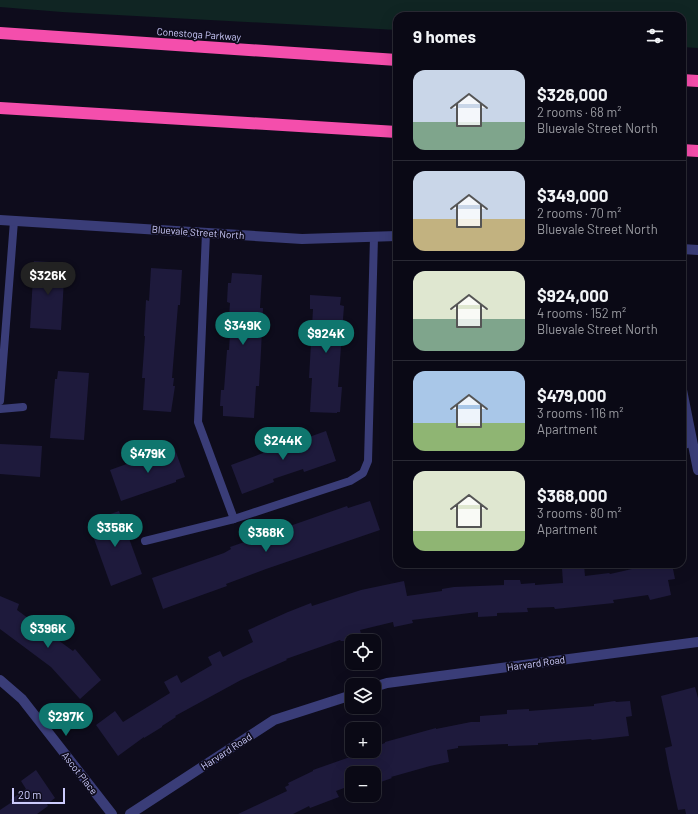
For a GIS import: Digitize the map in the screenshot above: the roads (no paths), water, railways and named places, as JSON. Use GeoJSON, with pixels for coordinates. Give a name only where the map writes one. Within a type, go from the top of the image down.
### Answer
{"type":"FeatureCollection","features":[{"type":"Feature","properties":{"kind":"highway","name":"Conestoga Parkway"},"geometry":{"type":"LineString","coordinates":[[0,32],[393,60]]}},
{"type":"Feature","properties":{"kind":"highway"},"geometry":{"type":"LineString","coordinates":[[686,80],[698,81]]}},
{"type":"Feature","properties":{"kind":"highway"},"geometry":{"type":"LineString","coordinates":[[0,108],[393,132]]}},
{"type":"Feature","properties":{"kind":"highway"},"geometry":{"type":"LineString","coordinates":[[686,150],[698,151]]}},
{"type":"Feature","properties":{"kind":"street","name":"Bluevale Street North"},"geometry":{"type":"LineString","coordinates":[[0,220],[302,239],[393,236]]}},
{"type":"Feature","properties":{"kind":"street"},"geometry":{"type":"LineString","coordinates":[[686,249],[698,250]]}},
{"type":"Feature","properties":{"kind":"street"},"geometry":{"type":"LineString","coordinates":[[686,406],[695,442],[698,470]]}},
{"type":"Feature","properties":{"kind":"street","name":"Harvard Road"},"geometry":{"type":"LineString","coordinates":[[381,685],[387,683],[698,642]]}},
{"type":"Feature","properties":{"kind":"street","name":"Ascot Place"},"geometry":{"type":"LineString","coordinates":[[0,680],[22,699],[112,814]]}},
{"type":"Feature","properties":{"kind":"street","name":"Harvard Road"},"geometry":{"type":"LineString","coordinates":[[130,814],[274,720],[345,697]]}},
{"type":"Feature","properties":{"kind":"lane"},"geometry":{"type":"LineString","coordinates":[[0,401],[14,221]]}},
{"type":"Feature","properties":{"kind":"lane"},"geometry":{"type":"LineString","coordinates":[[206,233],[198,422],[234,519]]}},
{"type":"Feature","properties":{"kind":"lane"},"geometry":{"type":"LineString","coordinates":[[145,541],[234,519],[350,482],[362,473],[368,461],[374,237]]}},
{"type":"Feature","properties":{"kind":"lane"},"geometry":{"type":"LineString","coordinates":[[0,409],[23,408]]}}]}
